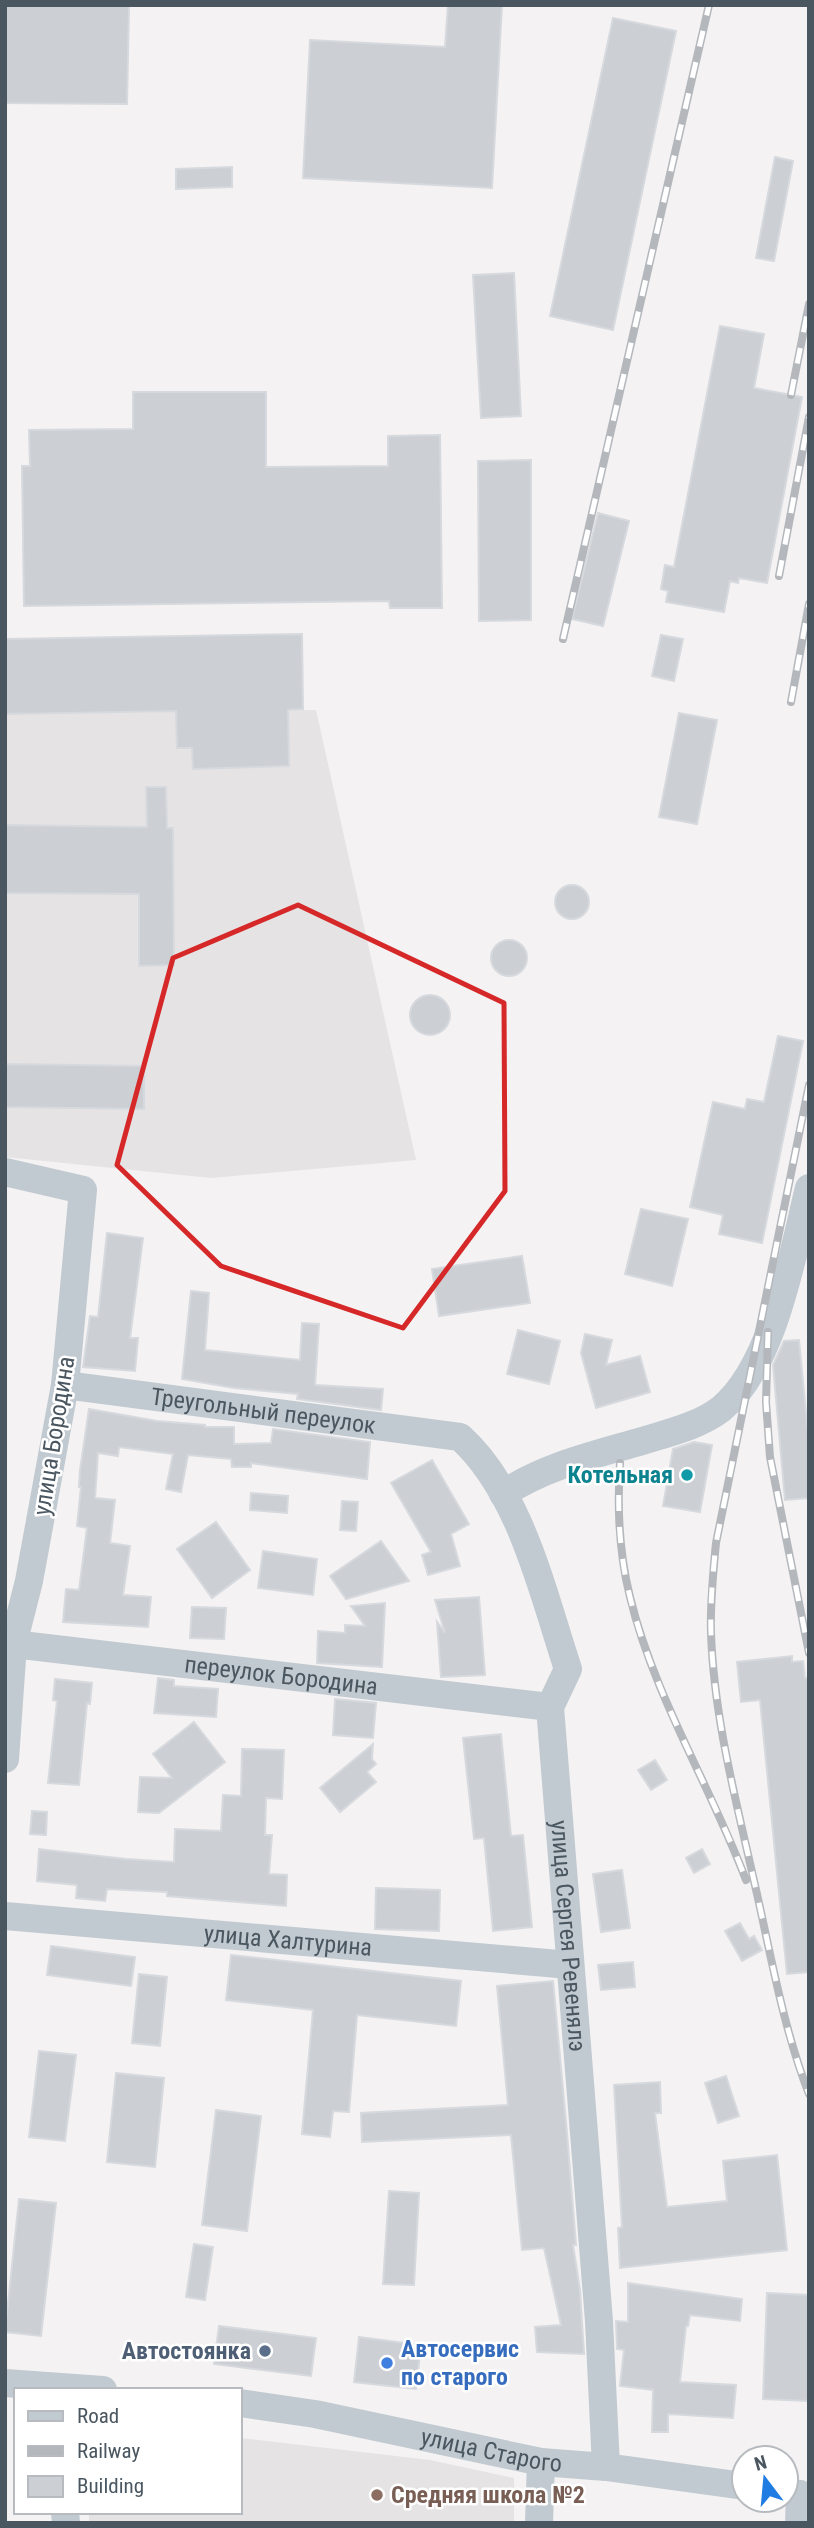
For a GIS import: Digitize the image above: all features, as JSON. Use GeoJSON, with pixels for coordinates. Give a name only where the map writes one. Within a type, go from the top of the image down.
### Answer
{"type":"FeatureCollection","features":[{"type":"Feature","properties":{"kind":"street","name":"улица Бородина"},"geometry":{"type":"LineString","coordinates":[[5,1172],[83,1190],[65,1385],[29,1581],[13,1644],[5,1759]]}},
{"type":"Feature","properties":{"kind":"street"},"geometry":{"type":"LineString","coordinates":[[550,1707],[568,1670],[523,1535],[503,1494],[521,1482],[562,1464],[685,1427],[709,1417],[728,1402],[751,1372],[774,1317],[809,1188]]}},
{"type":"Feature","properties":{"kind":"street","name":"Треугольный переулок"},"geometry":{"type":"LineString","coordinates":[[65,1385],[460,1437],[476,1451],[503,1494]]}},
{"type":"Feature","properties":{"kind":"street","name":"переулок Бородина"},"geometry":{"type":"LineString","coordinates":[[13,1644],[550,1707]]}},
{"type":"Feature","properties":{"kind":"street","name":"улица Сергея Ревенялэ"},"geometry":{"type":"LineString","coordinates":[[550,1707],[599,2321],[606,2468]]}},
{"type":"Feature","properties":{"kind":"street","name":"улица Халтурина"},"geometry":{"type":"LineString","coordinates":[[5,1916],[570,1965]]}},
{"type":"Feature","properties":{"kind":"street"},"geometry":{"type":"LineString","coordinates":[[5,2384],[64,2388]]}},
{"type":"Feature","properties":{"kind":"street","name":"улица Старого"},"geometry":{"type":"LineString","coordinates":[[242,2403],[315,2414],[541,2462],[730,2484]]}},
{"type":"Feature","properties":{"kind":"street"},"geometry":{"type":"LineString","coordinates":[[539,2523],[541,2462]]}},
{"type":"Feature","properties":{"kind":"highlighted area"},"geometry":{"type":"Polygon","coordinates":[[[298,905],[504,1003],[505,1191],[403,1328],[221,1266],[117,1165],[173,958],[298,905]]]}},
{"type":"Feature","properties":{"kind":"shaded area"},"geometry":{"type":"Polygon","coordinates":[[[316,710],[416,1160],[211,1178],[5,1157],[5,714],[316,710]]]}},
{"type":"Feature","properties":{"kind":"shaded area","name":"Средняя школа №2"},"geometry":{"type":"Polygon","coordinates":[[[242,2438],[430,2460],[514,2478],[514,2523],[89,2523],[89,2514],[242,2514],[242,2438]]]}},
{"type":"Feature","properties":{"kind":"building"},"geometry":{"type":"Polygon","coordinates":[[[5,5],[129,5],[127,104],[5,103],[5,5]]]}},
{"type":"Feature","properties":{"kind":"building"},"geometry":{"type":"Polygon","coordinates":[[[448,5],[502,5],[492,188],[303,178],[310,40],[445,47],[448,5]]]}},
{"type":"Feature","properties":{"kind":"building"},"geometry":{"type":"Polygon","coordinates":[[[613,18],[676,31],[613,330],[550,316],[613,18]]]}},
{"type":"Feature","properties":{"kind":"building"},"geometry":{"type":"Polygon","coordinates":[[[775,157],[793,161],[774,261],[756,258],[775,157]]]}},
{"type":"Feature","properties":{"kind":"building"},"geometry":{"type":"Polygon","coordinates":[[[232,167],[232,187],[176,189],[176,169],[232,167]]]}},
{"type":"Feature","properties":{"kind":"building"},"geometry":{"type":"Polygon","coordinates":[[[514,273],[521,416],[481,418],[473,275],[514,273]]]}},
{"type":"Feature","properties":{"kind":"building"},"geometry":{"type":"Polygon","coordinates":[[[720,326],[764,334],[754,388],[802,397],[767,583],[739,578],[738,583],[730,581],[724,612],[666,602],[668,591],[661,589],[665,565],[674,567],[720,326]]]}},
{"type":"Feature","properties":{"kind":"building"},"geometry":{"type":"Polygon","coordinates":[[[133,392],[266,392],[266,467],[388,466],[388,436],[440,435],[442,608],[390,608],[389,601],[24,606],[22,466],[30,466],[29,430],[133,429],[133,392]]]}},
{"type":"Feature","properties":{"kind":"building"},"geometry":{"type":"Polygon","coordinates":[[[531,460],[531,620],[479,621],[478,461],[531,460]]]}},
{"type":"Feature","properties":{"kind":"building"},"geometry":{"type":"Polygon","coordinates":[[[598,513],[629,521],[603,626],[572,619],[598,513]]]}},
{"type":"Feature","properties":{"kind":"building"},"geometry":{"type":"Polygon","coordinates":[[[302,634],[303,709],[288,710],[289,766],[193,769],[192,748],[177,748],[176,711],[5,714],[5,639],[302,634]]]}},
{"type":"Feature","properties":{"kind":"building"},"geometry":{"type":"Polygon","coordinates":[[[661,635],[683,639],[674,681],[652,676],[661,635]]]}},
{"type":"Feature","properties":{"kind":"building"},"geometry":{"type":"Polygon","coordinates":[[[679,713],[717,720],[697,824],[659,817],[679,713]]]}},
{"type":"Feature","properties":{"kind":"building"},"geometry":{"type":"Polygon","coordinates":[[[146,787],[166,787],[167,828],[173,828],[174,965],[139,966],[139,894],[5,893],[5,825],[147,827],[146,787]]]}},
{"type":"Feature","properties":{"kind":"building"},"geometry":{"type":"Polygon","coordinates":[[[572,885],[584,890],[589,902],[584,914],[572,919],[560,914],[555,902],[560,890],[572,885]]]}},
{"type":"Feature","properties":{"kind":"building"},"geometry":{"type":"Polygon","coordinates":[[[509,940],[522,945],[527,958],[522,971],[509,976],[496,971],[491,958],[496,945],[509,940]]]}},
{"type":"Feature","properties":{"kind":"building"},"geometry":{"type":"Polygon","coordinates":[[[430,995],[444,1001],[450,1015],[444,1029],[430,1035],[416,1029],[410,1015],[416,1001],[430,995]]]}},
{"type":"Feature","properties":{"kind":"building"},"geometry":{"type":"Polygon","coordinates":[[[778,1036],[803,1041],[762,1243],[719,1234],[723,1215],[690,1207],[713,1102],[745,1109],[747,1099],[764,1102],[778,1036]]]}},
{"type":"Feature","properties":{"kind":"building"},"geometry":{"type":"Polygon","coordinates":[[[5,1064],[144,1066],[144,1109],[5,1107],[5,1064]]]}},
{"type":"Feature","properties":{"kind":"building"},"geometry":{"type":"Polygon","coordinates":[[[641,1209],[688,1219],[672,1286],[625,1274],[641,1209]]]}},
{"type":"Feature","properties":{"kind":"building"},"geometry":{"type":"Polygon","coordinates":[[[107,1233],[143,1238],[130,1338],[138,1338],[135,1371],[83,1367],[90,1316],[98,1317],[107,1233]]]}},
{"type":"Feature","properties":{"kind":"building"},"geometry":{"type":"Polygon","coordinates":[[[522,1256],[530,1303],[439,1316],[432,1269],[522,1256]]]}},
{"type":"Feature","properties":{"kind":"building"},"geometry":{"type":"Polygon","coordinates":[[[191,1291],[209,1293],[205,1350],[300,1360],[302,1323],[319,1324],[315,1385],[383,1389],[381,1410],[297,1399],[298,1394],[234,1388],[182,1379],[191,1291]]]}},
{"type":"Feature","properties":{"kind":"building"},"geometry":{"type":"Polygon","coordinates":[[[518,1330],[560,1341],[549,1384],[507,1374],[518,1330]]]}},
{"type":"Feature","properties":{"kind":"building"},"geometry":{"type":"Polygon","coordinates":[[[585,1334],[612,1340],[606,1365],[640,1356],[650,1392],[596,1408],[581,1353],[585,1334]]]}},
{"type":"Feature","properties":{"kind":"building"},"geometry":{"type":"Polygon","coordinates":[[[799,1340],[809,1444],[809,1498],[785,1500],[773,1365],[784,1341],[799,1340]]]}},
{"type":"Feature","properties":{"kind":"building"},"geometry":{"type":"Polygon","coordinates":[[[89,1409],[205,1427],[234,1427],[234,1444],[271,1443],[273,1429],[370,1442],[367,1479],[251,1463],[251,1467],[232,1467],[231,1459],[188,1455],[181,1492],[166,1489],[173,1454],[119,1447],[118,1456],[98,1453],[95,1498],[115,1500],[110,1543],[130,1546],[123,1595],[151,1597],[148,1627],[63,1622],[66,1589],[79,1590],[87,1528],[77,1526],[80,1470],[89,1409]]]}},
{"type":"Feature","properties":{"kind":"building","name":"Котельная"},"geometry":{"type":"Polygon","coordinates":[[[694,1442],[712,1445],[700,1512],[663,1506],[673,1449],[694,1442]]]}},
{"type":"Feature","properties":{"kind":"building"},"geometry":{"type":"Polygon","coordinates":[[[432,1460],[469,1524],[451,1534],[460,1566],[428,1575],[422,1555],[431,1552],[391,1483],[432,1460]]]}},
{"type":"Feature","properties":{"kind":"building"},"geometry":{"type":"Polygon","coordinates":[[[251,1493],[288,1496],[287,1513],[250,1510],[251,1493]]]}},
{"type":"Feature","properties":{"kind":"building"},"geometry":{"type":"Polygon","coordinates":[[[342,1501],[358,1502],[356,1531],[340,1530],[342,1501]]]}},
{"type":"Feature","properties":{"kind":"building"},"geometry":{"type":"Polygon","coordinates":[[[216,1522],[250,1570],[212,1598],[177,1549],[216,1522]]]}},
{"type":"Feature","properties":{"kind":"building"},"geometry":{"type":"Polygon","coordinates":[[[381,1541],[409,1581],[346,1599],[330,1576],[381,1541]]]}},
{"type":"Feature","properties":{"kind":"building"},"geometry":{"type":"Polygon","coordinates":[[[263,1551],[317,1559],[313,1595],[258,1588],[263,1551]]]}},
{"type":"Feature","properties":{"kind":"building"},"geometry":{"type":"Polygon","coordinates":[[[479,1597],[485,1675],[441,1677],[437,1622],[445,1633],[435,1600],[479,1597]]]}},
{"type":"Feature","properties":{"kind":"building"},"geometry":{"type":"Polygon","coordinates":[[[385,1603],[382,1667],[317,1663],[318,1631],[345,1633],[345,1625],[365,1626],[351,1606],[385,1603]]]}},
{"type":"Feature","properties":{"kind":"building"},"geometry":{"type":"Polygon","coordinates":[[[192,1607],[226,1608],[224,1639],[190,1638],[192,1607]]]}},
{"type":"Feature","properties":{"kind":"building"},"geometry":{"type":"Polygon","coordinates":[[[792,1656],[792,1662],[803,1661],[805,1678],[809,1678],[809,1972],[787,1974],[760,1700],[741,1702],[737,1662],[792,1656]]]}},
{"type":"Feature","properties":{"kind":"building"},"geometry":{"type":"Polygon","coordinates":[[[158,1678],[174,1680],[174,1686],[218,1689],[216,1717],[154,1713],[158,1678]]]}},
{"type":"Feature","properties":{"kind":"building"},"geometry":{"type":"Polygon","coordinates":[[[55,1679],[92,1683],[90,1704],[87,1703],[79,1785],[48,1783],[57,1701],[53,1700],[55,1679]]]}},
{"type":"Feature","properties":{"kind":"building"},"geometry":{"type":"Polygon","coordinates":[[[335,1699],[376,1703],[373,1738],[333,1735],[335,1699]]]}},
{"type":"Feature","properties":{"kind":"building"},"geometry":{"type":"Polygon","coordinates":[[[194,1722],[225,1762],[159,1813],[138,1812],[140,1777],[172,1778],[153,1754],[194,1722]]]}},
{"type":"Feature","properties":{"kind":"building"},"geometry":{"type":"Polygon","coordinates":[[[501,1734],[511,1836],[523,1835],[532,1927],[493,1931],[484,1838],[474,1839],[463,1738],[501,1734]]]}},
{"type":"Feature","properties":{"kind":"building"},"geometry":{"type":"Polygon","coordinates":[[[373,1744],[372,1759],[376,1764],[367,1772],[376,1782],[340,1812],[320,1788],[373,1744]]]}},
{"type":"Feature","properties":{"kind":"building"},"geometry":{"type":"Polygon","coordinates":[[[242,1749],[284,1750],[282,1799],[266,1798],[265,1835],[272,1835],[269,1874],[287,1875],[286,1906],[167,1896],[167,1892],[107,1889],[105,1901],[76,1898],[77,1885],[37,1881],[39,1849],[174,1862],[175,1829],[221,1831],[223,1795],[241,1796],[242,1749]]]}},
{"type":"Feature","properties":{"kind":"building"},"geometry":{"type":"Polygon","coordinates":[[[655,1760],[667,1780],[651,1790],[638,1770],[655,1760]]]}},
{"type":"Feature","properties":{"kind":"building"},"geometry":{"type":"Polygon","coordinates":[[[32,1811],[47,1812],[46,1835],[30,1834],[32,1811]]]}},
{"type":"Feature","properties":{"kind":"building"},"geometry":{"type":"Polygon","coordinates":[[[702,1849],[710,1864],[694,1873],[686,1858],[702,1849]]]}},
{"type":"Feature","properties":{"kind":"building"},"geometry":{"type":"Polygon","coordinates":[[[622,1870],[630,1928],[601,1932],[593,1874],[622,1870]]]}},
{"type":"Feature","properties":{"kind":"building"},"geometry":{"type":"Polygon","coordinates":[[[376,1888],[440,1890],[439,1931],[375,1929],[376,1888]]]}},
{"type":"Feature","properties":{"kind":"building"},"geometry":{"type":"Polygon","coordinates":[[[740,1923],[749,1939],[754,1936],[762,1950],[742,1961],[725,1931],[740,1923]]]}},
{"type":"Feature","properties":{"kind":"building"},"geometry":{"type":"Polygon","coordinates":[[[51,1946],[135,1957],[131,1986],[47,1975],[51,1946]]]}},
{"type":"Feature","properties":{"kind":"building"},"geometry":{"type":"Polygon","coordinates":[[[231,1955],[461,1981],[456,2026],[357,2015],[349,2112],[333,2111],[330,2137],[302,2134],[313,2010],[226,2000],[231,1955]]]}},
{"type":"Feature","properties":{"kind":"building"},"geometry":{"type":"Polygon","coordinates":[[[633,1962],[635,1987],[601,1990],[598,1965],[633,1962]]]}},
{"type":"Feature","properties":{"kind":"building"},"geometry":{"type":"Polygon","coordinates":[[[139,1974],[167,1977],[160,2046],[132,2043],[139,1974]]]}},
{"type":"Feature","properties":{"kind":"building"},"geometry":{"type":"Polygon","coordinates":[[[553,1981],[584,2354],[537,2352],[535,2327],[561,2325],[544,2248],[522,2250],[511,2135],[362,2142],[361,2113],[508,2105],[497,1986],[553,1981]]]}},
{"type":"Feature","properties":{"kind":"building"},"geometry":{"type":"Polygon","coordinates":[[[39,2051],[76,2055],[65,2141],[29,2137],[39,2051]]]}},
{"type":"Feature","properties":{"kind":"building"},"geometry":{"type":"Polygon","coordinates":[[[116,2073],[164,2078],[155,2167],[107,2162],[116,2073]]]}},
{"type":"Feature","properties":{"kind":"building"},"geometry":{"type":"Polygon","coordinates":[[[726,2076],[739,2116],[718,2123],[705,2083],[726,2076]]]}},
{"type":"Feature","properties":{"kind":"building"},"geometry":{"type":"Polygon","coordinates":[[[660,2082],[661,2113],[655,2113],[667,2207],[727,2201],[723,2161],[777,2155],[787,2250],[620,2268],[618,2228],[622,2227],[614,2085],[660,2082]]]}},
{"type":"Feature","properties":{"kind":"building"},"geometry":{"type":"Polygon","coordinates":[[[216,2110],[261,2116],[247,2231],[202,2225],[216,2110]]]}},
{"type":"Feature","properties":{"kind":"building"},"geometry":{"type":"Polygon","coordinates":[[[389,2191],[419,2193],[414,2285],[383,2284],[389,2191]]]}},
{"type":"Feature","properties":{"kind":"building"},"geometry":{"type":"Polygon","coordinates":[[[19,2199],[56,2203],[41,2336],[5,2332],[19,2199]]]}},
{"type":"Feature","properties":{"kind":"building"},"geometry":{"type":"Polygon","coordinates":[[[194,2244],[213,2247],[205,2300],[186,2297],[194,2244]]]}},
{"type":"Feature","properties":{"kind":"building"},"geometry":{"type":"Polygon","coordinates":[[[628,2283],[742,2299],[740,2321],[690,2315],[686,2326],[680,2382],[736,2385],[733,2418],[668,2414],[668,2432],[652,2432],[653,2390],[620,2386],[624,2350],[617,2349],[616,2321],[628,2322],[628,2283]]]}},
{"type":"Feature","properties":{"kind":"building"},"geometry":{"type":"Polygon","coordinates":[[[767,2293],[809,2295],[809,2401],[763,2399],[767,2293]]]}},
{"type":"Feature","properties":{"kind":"building","name":"Автостоянка"},"geometry":{"type":"Polygon","coordinates":[[[219,2326],[316,2338],[311,2376],[214,2364],[219,2326]]]}},
{"type":"Feature","properties":{"kind":"building","name":"Автосервис по старого"},"geometry":{"type":"Polygon","coordinates":[[[359,2337],[421,2345],[416,2389],[354,2382],[359,2337]]]}},
{"type":"Feature","properties":{"kind":"railway"},"geometry":{"type":"LineString","coordinates":[[563,639],[709,5]]}},
{"type":"Feature","properties":{"kind":"railway"},"geometry":{"type":"LineString","coordinates":[[791,395],[809,304]]}},
{"type":"Feature","properties":{"kind":"railway"},"geometry":{"type":"LineString","coordinates":[[779,576],[809,417]]}},
{"type":"Feature","properties":{"kind":"railway"},"geometry":{"type":"LineString","coordinates":[[791,702],[809,604]]}},
{"type":"Feature","properties":{"kind":"railway"},"geometry":{"type":"LineString","coordinates":[[809,1085],[716,1543],[711,1622],[713,1666],[728,1764],[779,1995],[809,2094]]}},
{"type":"Feature","properties":{"kind":"railway"},"geometry":{"type":"LineString","coordinates":[[768,1332],[766,1402],[770,1457],[809,1653]]}},
{"type":"Feature","properties":{"kind":"railway"},"geometry":{"type":"LineString","coordinates":[[620,1463],[621,1547],[626,1580],[640,1634],[668,1705],[746,1880]]}},
{"type":"Feature","properties":{"kind":"place","name":"Котельная"},"geometry":{"type":"Point","coordinates":[687,1475]}},
{"type":"Feature","properties":{"kind":"place","name":"Автостоянка"},"geometry":{"type":"Point","coordinates":[265,2351]}},
{"type":"Feature","properties":{"kind":"place","name":"Автосервис по старого"},"geometry":{"type":"Point","coordinates":[387,2363]}},
{"type":"Feature","properties":{"kind":"place","name":"Средняя школа №2"},"geometry":{"type":"Point","coordinates":[377,2495]}}]}
